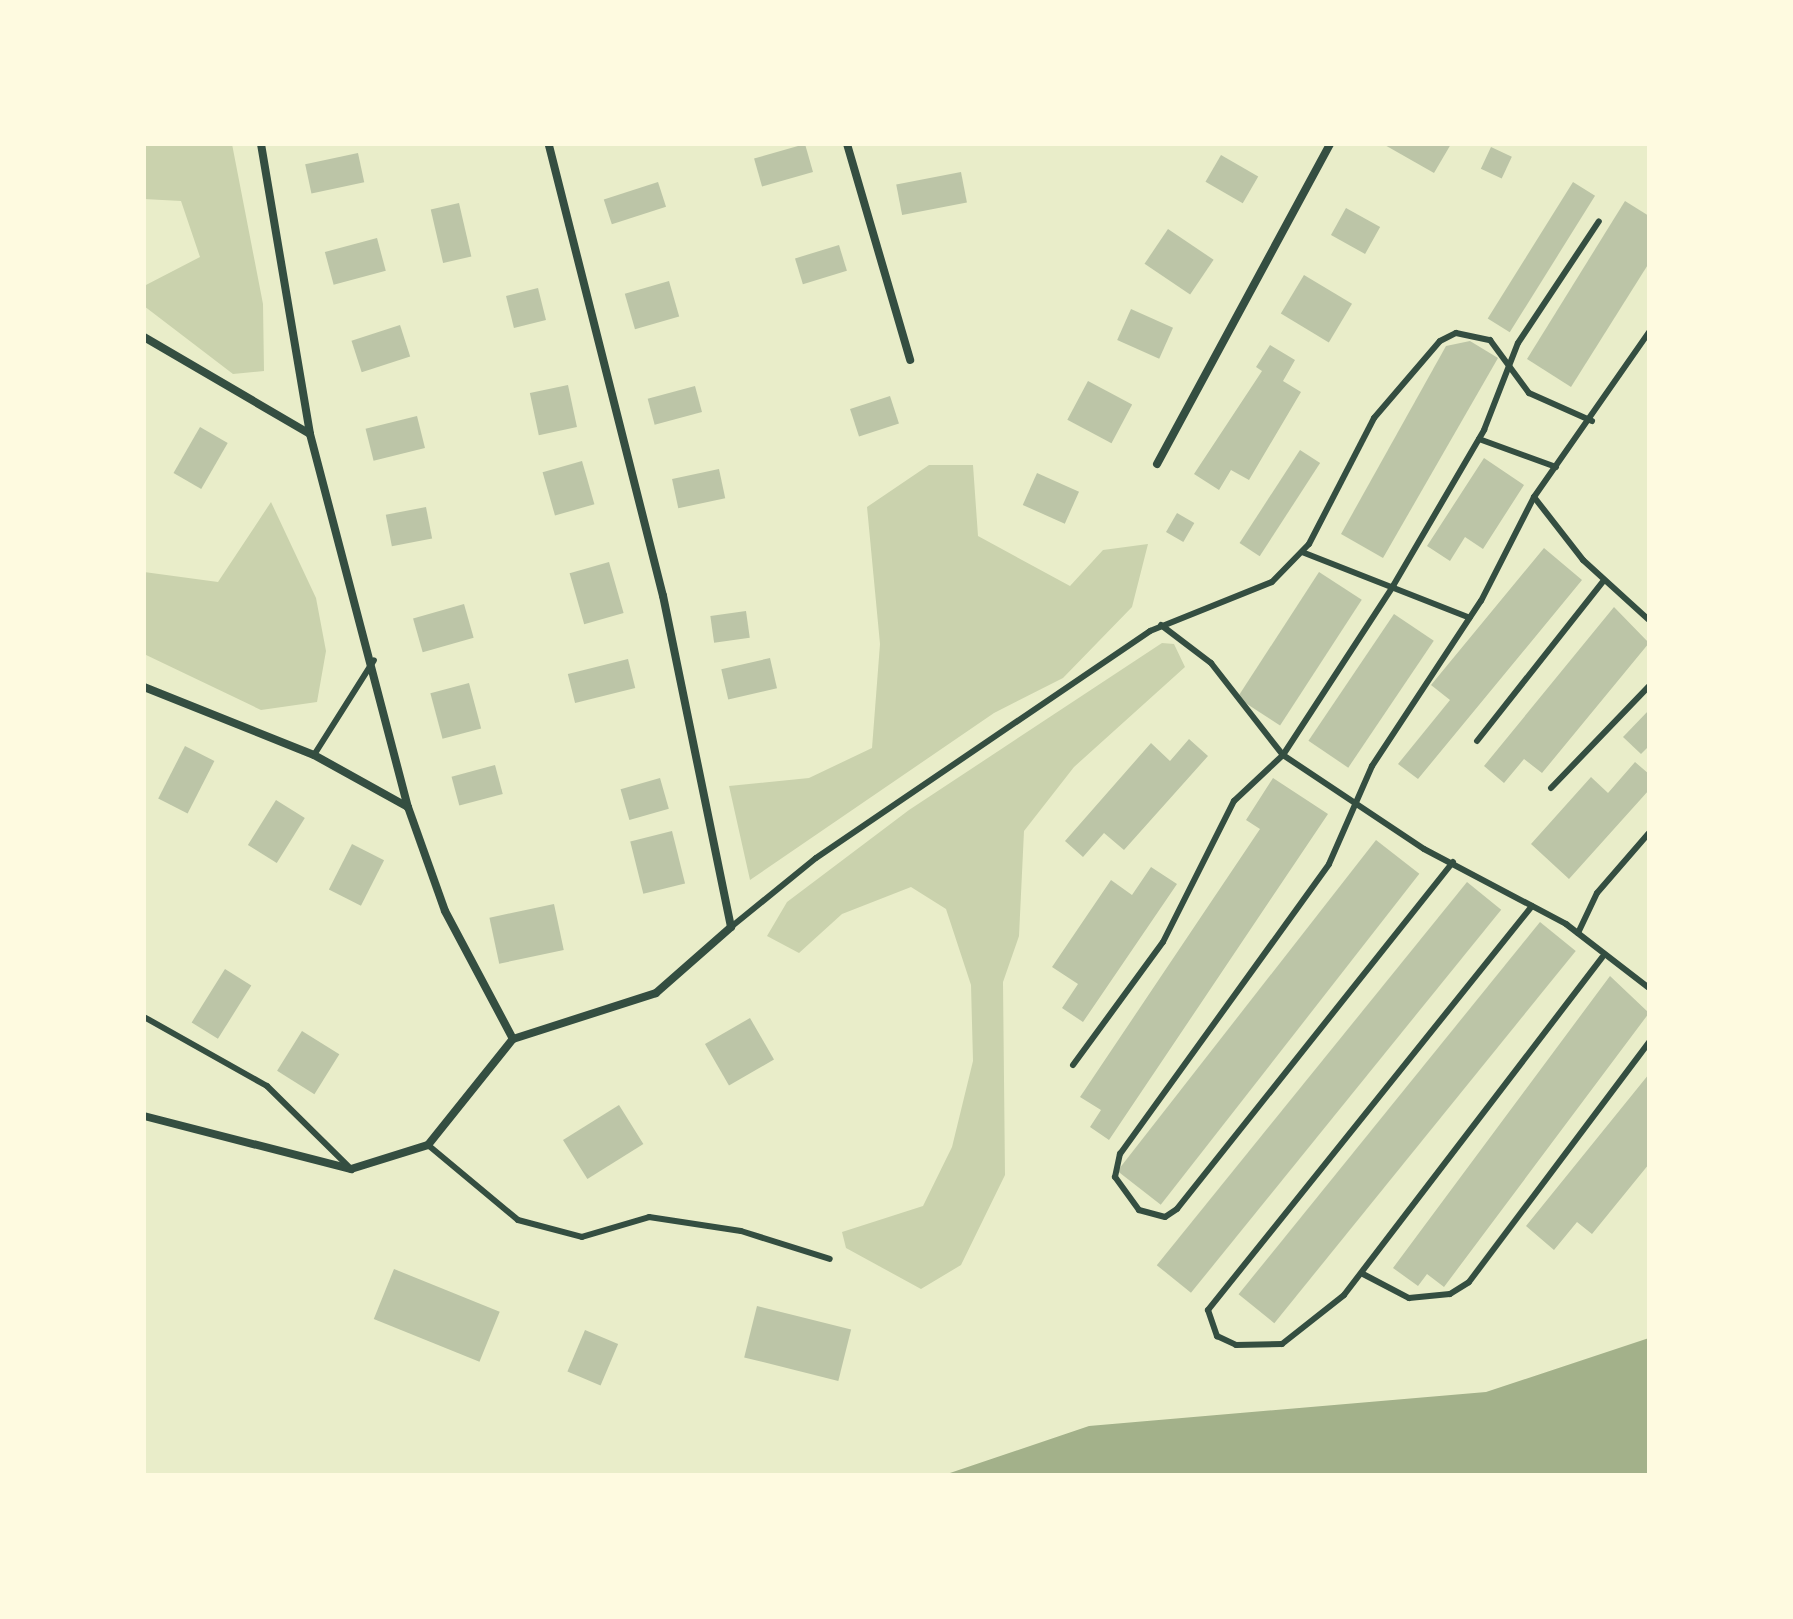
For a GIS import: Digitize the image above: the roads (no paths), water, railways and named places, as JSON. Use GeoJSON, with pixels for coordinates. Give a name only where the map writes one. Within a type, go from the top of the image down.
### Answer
{"type":"FeatureCollection","features":[{"type":"Feature","properties":{"kind":"street"},"geometry":{"type":"LineString","coordinates":[[261,144],[310,434],[374,660],[408,807],[445,911],[513,1039]]}},
{"type":"Feature","properties":{"kind":"street"},"geometry":{"type":"LineString","coordinates":[[144,1116],[351,1169],[428,1145],[513,1039],[656,993],[731,927],[663,596],[549,144]]}},
{"type":"Feature","properties":{"kind":"street"},"geometry":{"type":"LineString","coordinates":[[847,144],[910,360]]}},
{"type":"Feature","properties":{"kind":"street"},"geometry":{"type":"LineString","coordinates":[[1157,464],[1330,144]]}},
{"type":"Feature","properties":{"kind":"street"},"geometry":{"type":"LineString","coordinates":[[144,337],[310,434]]}},
{"type":"Feature","properties":{"kind":"street"},"geometry":{"type":"LineString","coordinates":[[144,687],[314,755],[408,807]]}},
{"type":"Feature","properties":{"kind":"lane"},"geometry":{"type":"LineString","coordinates":[[1073,1065],[1163,942],[1234,801],[1283,755],[1393,586],[1479,439],[1512,362],[1599,221]]}},
{"type":"Feature","properties":{"kind":"lane"},"geometry":{"type":"LineString","coordinates":[[1453,862],[1177,1209],[1165,1217],[1139,1210],[1115,1177],[1120,1154],[1329,864],[1359,806],[1372,766],[1470,618],[1534,497],[1592,421],[1649,332]]}},
{"type":"Feature","properties":{"kind":"lane"},"geometry":{"type":"LineString","coordinates":[[731,927],[816,858],[1161,625],[1260,589],[1302,552],[1374,418],[1440,341],[1473,333],[1512,362],[1543,403],[1592,421]]}},
{"type":"Feature","properties":{"kind":"lane"},"geometry":{"type":"LineString","coordinates":[[1479,439],[1556,467]]}},
{"type":"Feature","properties":{"kind":"lane"},"geometry":{"type":"LineString","coordinates":[[1534,497],[1604,580],[1649,620]]}},
{"type":"Feature","properties":{"kind":"lane"},"geometry":{"type":"LineString","coordinates":[[1302,552],[1470,618]]}},
{"type":"Feature","properties":{"kind":"lane"},"geometry":{"type":"LineString","coordinates":[[1477,741],[1604,580]]}},
{"type":"Feature","properties":{"kind":"lane"},"geometry":{"type":"LineString","coordinates":[[1161,625],[1211,663],[1283,755],[1359,806],[1578,933],[1602,957],[1649,988]]}},
{"type":"Feature","properties":{"kind":"lane"},"geometry":{"type":"LineString","coordinates":[[314,755],[374,660]]}},
{"type":"Feature","properties":{"kind":"lane"},"geometry":{"type":"LineString","coordinates":[[1551,788],[1649,686]]}},
{"type":"Feature","properties":{"kind":"lane"},"geometry":{"type":"LineString","coordinates":[[1578,933],[1597,893],[1649,833]]}},
{"type":"Feature","properties":{"kind":"lane"},"geometry":{"type":"LineString","coordinates":[[1532,906],[1208,1310],[1207,1321],[1236,1345],[1282,1344],[1312,1326],[1363,1274],[1602,957]]}},
{"type":"Feature","properties":{"kind":"lane"},"geometry":{"type":"LineString","coordinates":[[144,1017],[267,1086],[351,1169]]}},
{"type":"Feature","properties":{"kind":"lane"},"geometry":{"type":"LineString","coordinates":[[1363,1274],[1409,1298],[1450,1294],[1469,1282],[1649,1042]]}},
{"type":"Feature","properties":{"kind":"lane"},"geometry":{"type":"LineString","coordinates":[[428,1145],[518,1220],[582,1237],[649,1217],[741,1231],[830,1259]]}}]}
